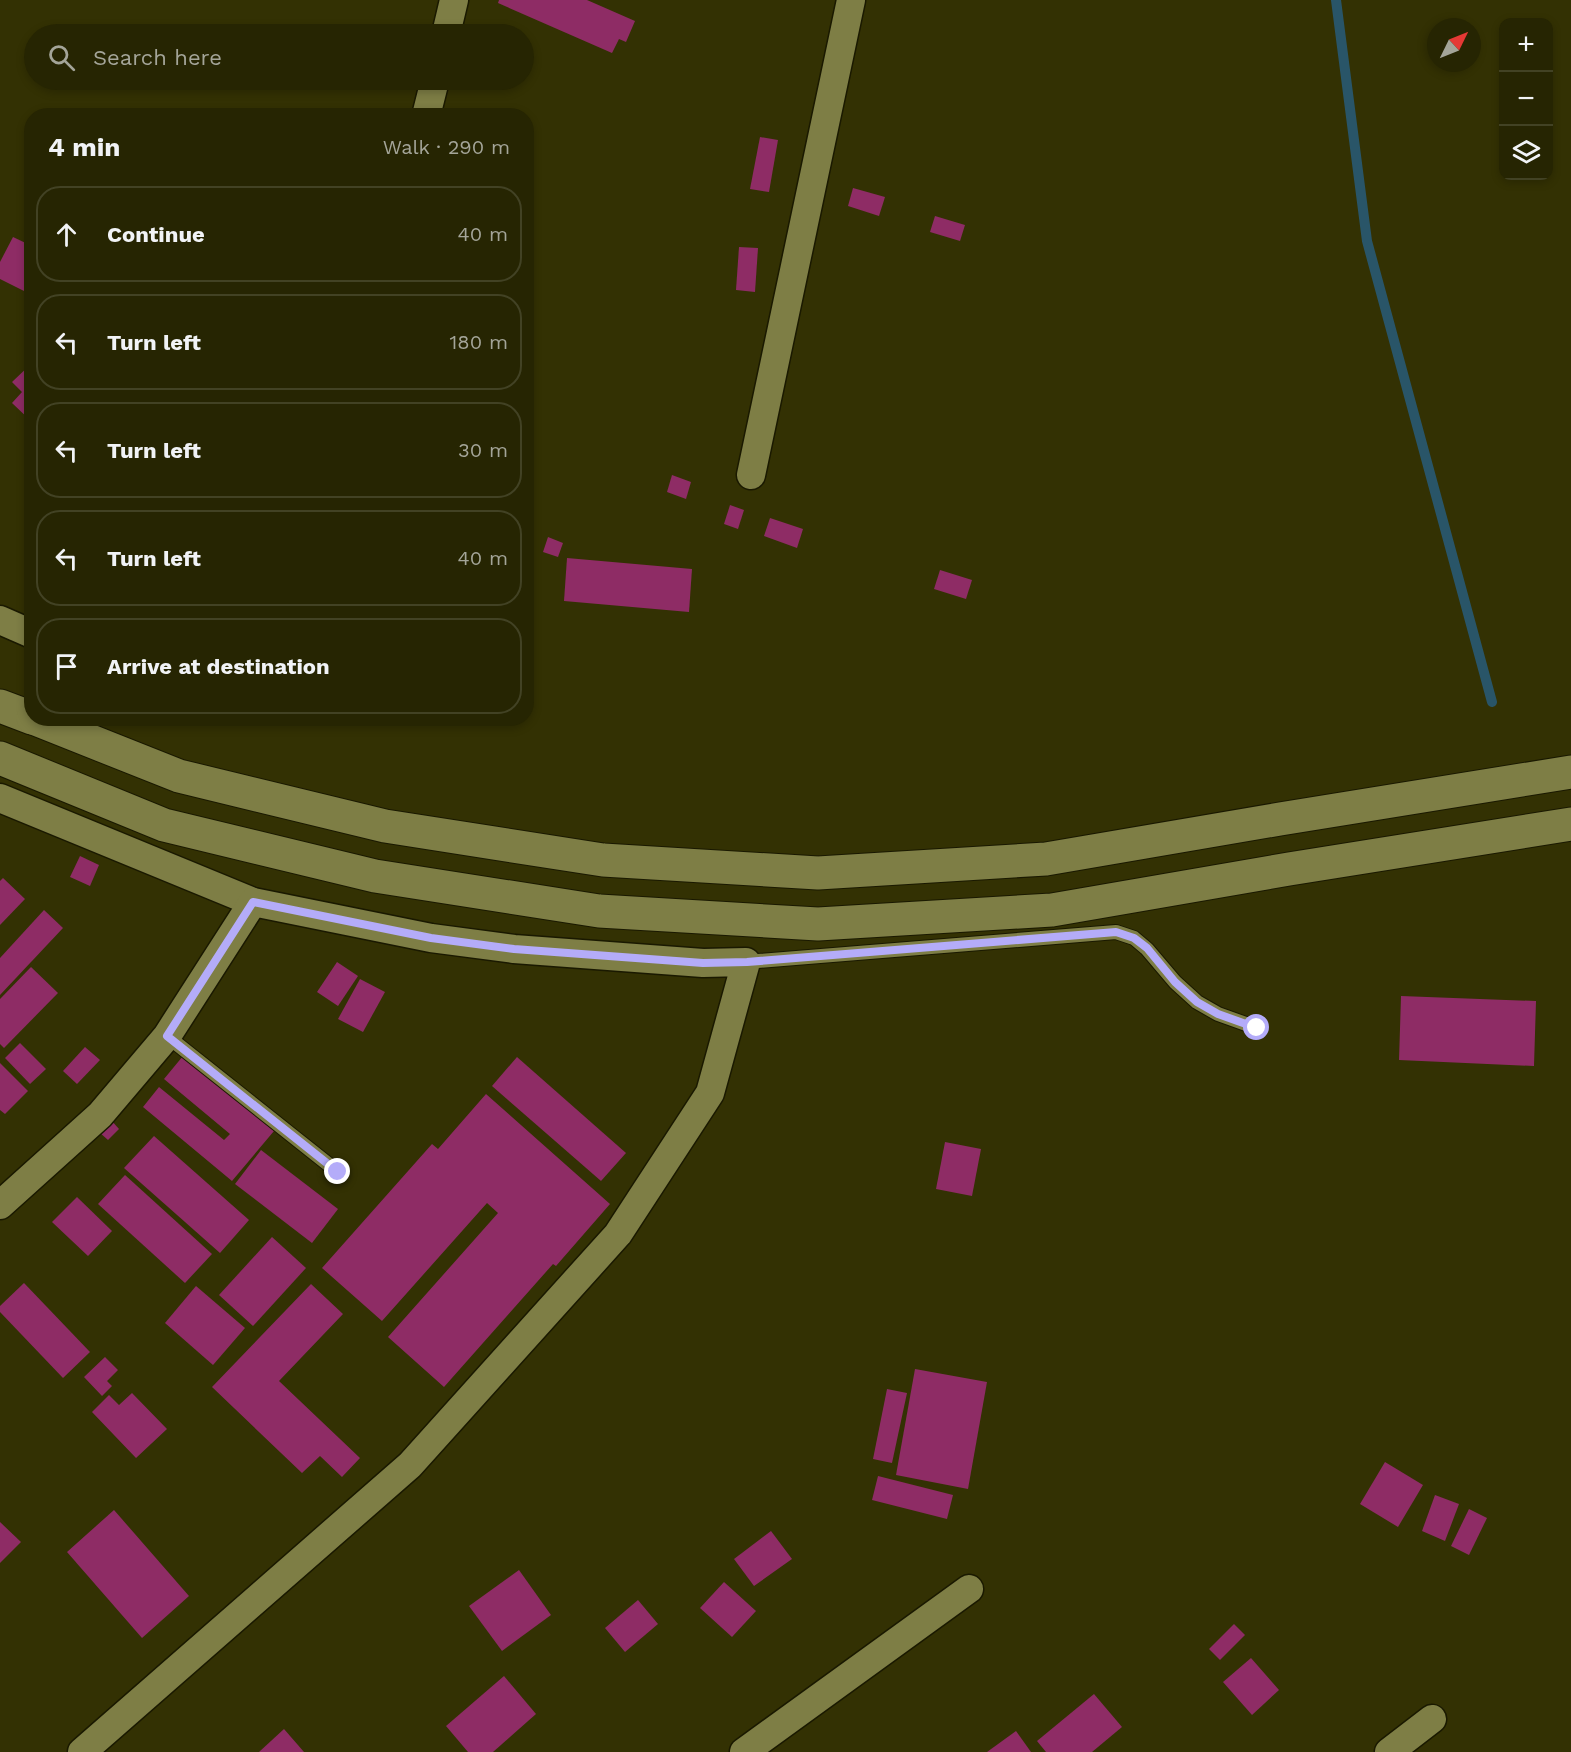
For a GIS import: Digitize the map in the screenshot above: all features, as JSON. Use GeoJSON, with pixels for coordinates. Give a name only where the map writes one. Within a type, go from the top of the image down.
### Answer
{"type":"FeatureCollection","features":[{"type":"Feature","properties":{"kind":"main road"},"geometry":{"type":"LineString","coordinates":[[0,706],[24,715]]}},
{"type":"Feature","properties":{"kind":"main road"},"geometry":{"type":"LineString","coordinates":[[52,726],[179,776],[385,826],[603,860],[818,873],[1046,860],[1571,772]]}},
{"type":"Feature","properties":{"kind":"main road"},"geometry":{"type":"LineString","coordinates":[[0,758],[164,825],[375,876],[598,911],[818,924],[1052,910],[1288,869],[1571,824]]}},
{"type":"Feature","properties":{"kind":"street"},"geometry":{"type":"LineString","coordinates":[[448,24],[454,0]]}},
{"type":"Feature","properties":{"kind":"street"},"geometry":{"type":"LineString","coordinates":[[751,475],[851,0]]}},
{"type":"Feature","properties":{"kind":"street"},"geometry":{"type":"LineString","coordinates":[[428,108],[432,90]]}},
{"type":"Feature","properties":{"kind":"street"},"geometry":{"type":"LineString","coordinates":[[0,620],[24,630]]}},
{"type":"Feature","properties":{"kind":"street"},"geometry":{"type":"LineString","coordinates":[[0,798],[253,902],[431,938],[514,949],[703,963],[747,962],[710,1093],[618,1234],[410,1465],[172,1676],[82,1752]]}},
{"type":"Feature","properties":{"kind":"street"},"geometry":{"type":"LineString","coordinates":[[0,1205],[100,1115],[167,1036],[253,902]]}},
{"type":"Feature","properties":{"kind":"street"},"geometry":{"type":"LineString","coordinates":[[744,1752],[969,1589]]}},
{"type":"Feature","properties":{"kind":"street"},"geometry":{"type":"LineString","coordinates":[[1389,1752],[1432,1719]]}},
{"type":"Feature","properties":{"kind":"lane"},"geometry":{"type":"LineString","coordinates":[[747,962],[1116,932],[1134,938],[1147,948],[1175,982],[1197,1002],[1218,1014],[1257,1028]]}},
{"type":"Feature","properties":{"kind":"lane"},"geometry":{"type":"LineString","coordinates":[[167,1036],[338,1172]]}},
{"type":"Feature","properties":{"kind":"building"},"geometry":{"type":"Polygon","coordinates":[[[499,0],[587,0],[635,21],[626,42],[619,39],[612,53],[498,3],[499,0]]]}},
{"type":"Feature","properties":{"kind":"building"},"geometry":{"type":"Polygon","coordinates":[[[760,137],[778,140],[769,192],[750,189],[760,137]]]}},
{"type":"Feature","properties":{"kind":"building"},"geometry":{"type":"Polygon","coordinates":[[[853,188],[885,197],[879,216],[848,206],[853,188]]]}},
{"type":"Feature","properties":{"kind":"building"},"geometry":{"type":"Polygon","coordinates":[[[935,216],[965,225],[960,241],[930,232],[935,216]]]}},
{"type":"Feature","properties":{"kind":"building"},"geometry":{"type":"Polygon","coordinates":[[[13,237],[24,242],[24,291],[0,279],[0,262],[13,237]]]}},
{"type":"Feature","properties":{"kind":"building"},"geometry":{"type":"Polygon","coordinates":[[[739,247],[758,248],[755,292],[736,290],[739,247]]]}},
{"type":"Feature","properties":{"kind":"building"},"geometry":{"type":"Polygon","coordinates":[[[24,371],[24,414],[12,403],[22,392],[12,382],[24,371]]]}},
{"type":"Feature","properties":{"kind":"building"},"geometry":{"type":"Polygon","coordinates":[[[672,475],[691,482],[686,499],[667,492],[672,475]]]}},
{"type":"Feature","properties":{"kind":"building"},"geometry":{"type":"Polygon","coordinates":[[[730,505],[744,510],[738,529],[724,524],[730,505]]]}},
{"type":"Feature","properties":{"kind":"building"},"geometry":{"type":"Polygon","coordinates":[[[770,518],[803,529],[797,548],[764,536],[770,518]]]}},
{"type":"Feature","properties":{"kind":"building"},"geometry":{"type":"Polygon","coordinates":[[[548,537],[563,543],[558,557],[543,552],[548,537]]]}},
{"type":"Feature","properties":{"kind":"building"},"geometry":{"type":"Polygon","coordinates":[[[567,558],[692,569],[689,612],[564,601],[567,558]]]}},
{"type":"Feature","properties":{"kind":"building"},"geometry":{"type":"Polygon","coordinates":[[[940,570],[972,580],[966,599],[934,589],[940,570]]]}},
{"type":"Feature","properties":{"kind":"building"},"geometry":{"type":"Polygon","coordinates":[[[80,856],[99,865],[90,886],[70,877],[80,856]]]}},
{"type":"Feature","properties":{"kind":"building"},"geometry":{"type":"Polygon","coordinates":[[[3,878],[25,899],[0,925],[0,881],[3,878]]]}},
{"type":"Feature","properties":{"kind":"building"},"geometry":{"type":"Polygon","coordinates":[[[44,910],[63,928],[0,995],[0,958],[44,910]]]}},
{"type":"Feature","properties":{"kind":"building"},"geometry":{"type":"Polygon","coordinates":[[[337,962],[358,976],[338,1006],[317,992],[337,962]]]}},
{"type":"Feature","properties":{"kind":"building"},"geometry":{"type":"Polygon","coordinates":[[[31,967],[58,993],[4,1048],[0,1044],[0,999],[31,967]]]}},
{"type":"Feature","properties":{"kind":"building"},"geometry":{"type":"Polygon","coordinates":[[[360,979],[385,992],[363,1032],[338,1019],[360,979]]]}},
{"type":"Feature","properties":{"kind":"building"},"geometry":{"type":"Polygon","coordinates":[[[1401,996],[1536,1001],[1534,1066],[1399,1060],[1401,996]]]}},
{"type":"Feature","properties":{"kind":"building"},"geometry":{"type":"Polygon","coordinates":[[[20,1043],[46,1069],[30,1084],[5,1058],[20,1043]]]}},
{"type":"Feature","properties":{"kind":"building"},"geometry":{"type":"Polygon","coordinates":[[[85,1047],[100,1060],[77,1084],[63,1071],[85,1047]]]}},
{"type":"Feature","properties":{"kind":"building"},"geometry":{"type":"Polygon","coordinates":[[[183,1056],[274,1131],[232,1181],[143,1107],[159,1087],[224,1140],[230,1134],[164,1079],[183,1056]]]}},
{"type":"Feature","properties":{"kind":"building"},"geometry":{"type":"Polygon","coordinates":[[[517,1057],[626,1153],[601,1181],[492,1086],[517,1057]]]}},
{"type":"Feature","properties":{"kind":"building"},"geometry":{"type":"Polygon","coordinates":[[[0,1063],[28,1091],[5,1114],[0,1110],[0,1063]]]}},
{"type":"Feature","properties":{"kind":"building"},"geometry":{"type":"Polygon","coordinates":[[[486,1094],[610,1204],[556,1266],[553,1264],[444,1387],[388,1337],[498,1213],[487,1203],[382,1321],[322,1268],[432,1144],[438,1149],[486,1094]]]}},
{"type":"Feature","properties":{"kind":"building"},"geometry":{"type":"Polygon","coordinates":[[[111,1120],[119,1129],[108,1140],[99,1132],[111,1120]]]}},
{"type":"Feature","properties":{"kind":"building"},"geometry":{"type":"Polygon","coordinates":[[[154,1136],[249,1220],[220,1253],[124,1168],[154,1136]]]}},
{"type":"Feature","properties":{"kind":"building"},"geometry":{"type":"Polygon","coordinates":[[[945,1142],[981,1149],[972,1196],[936,1189],[945,1142]]]}},
{"type":"Feature","properties":{"kind":"building"},"geometry":{"type":"Polygon","coordinates":[[[261,1150],[338,1209],[312,1243],[235,1184],[261,1150]]]}},
{"type":"Feature","properties":{"kind":"building"},"geometry":{"type":"Polygon","coordinates":[[[125,1175],[212,1254],[185,1283],[98,1204],[125,1175]]]}},
{"type":"Feature","properties":{"kind":"building"},"geometry":{"type":"Polygon","coordinates":[[[77,1197],[112,1231],[88,1256],[52,1222],[77,1197]]]}},
{"type":"Feature","properties":{"kind":"building"},"geometry":{"type":"Polygon","coordinates":[[[272,1237],[306,1268],[253,1326],[219,1295],[272,1237]]]}},
{"type":"Feature","properties":{"kind":"building"},"geometry":{"type":"Polygon","coordinates":[[[24,1283],[90,1352],[63,1378],[0,1312],[0,1306],[24,1283]]]}},
{"type":"Feature","properties":{"kind":"building"},"geometry":{"type":"Polygon","coordinates":[[[311,1284],[343,1314],[279,1381],[360,1458],[342,1477],[320,1456],[302,1473],[212,1387],[311,1284]]]}},
{"type":"Feature","properties":{"kind":"building"},"geometry":{"type":"Polygon","coordinates":[[[196,1286],[245,1328],[213,1365],[165,1323],[196,1286]]]}},
{"type":"Feature","properties":{"kind":"building"},"geometry":{"type":"Polygon","coordinates":[[[105,1357],[118,1370],[107,1381],[112,1386],[102,1396],[84,1377],[105,1357]]]}},
{"type":"Feature","properties":{"kind":"building"},"geometry":{"type":"Polygon","coordinates":[[[915,1369],[987,1382],[968,1489],[896,1475],[915,1369]]]}},
{"type":"Feature","properties":{"kind":"building"},"geometry":{"type":"Polygon","coordinates":[[[887,1389],[907,1393],[892,1463],[873,1459],[887,1389]]]}},
{"type":"Feature","properties":{"kind":"building"},"geometry":{"type":"Polygon","coordinates":[[[132,1393],[167,1429],[136,1458],[92,1412],[109,1395],[119,1405],[132,1393]]]}},
{"type":"Feature","properties":{"kind":"building"},"geometry":{"type":"Polygon","coordinates":[[[1385,1462],[1423,1485],[1398,1527],[1360,1504],[1385,1462]]]}},
{"type":"Feature","properties":{"kind":"building"},"geometry":{"type":"Polygon","coordinates":[[[878,1476],[953,1495],[947,1519],[872,1500],[878,1476]]]}},
{"type":"Feature","properties":{"kind":"building"},"geometry":{"type":"Polygon","coordinates":[[[1435,1495],[1459,1504],[1445,1541],[1422,1531],[1435,1495]]]}},
{"type":"Feature","properties":{"kind":"building"},"geometry":{"type":"Polygon","coordinates":[[[1469,1509],[1487,1518],[1469,1555],[1451,1546],[1469,1509]]]}},
{"type":"Feature","properties":{"kind":"building"},"geometry":{"type":"Polygon","coordinates":[[[114,1510],[189,1596],[142,1638],[67,1552],[114,1510]]]}},
{"type":"Feature","properties":{"kind":"building"},"geometry":{"type":"Polygon","coordinates":[[[0,1522],[21,1542],[0,1563],[0,1522]]]}},
{"type":"Feature","properties":{"kind":"building"},"geometry":{"type":"Polygon","coordinates":[[[771,1531],[792,1559],[754,1586],[734,1559],[771,1531]]]}},
{"type":"Feature","properties":{"kind":"building"},"geometry":{"type":"Polygon","coordinates":[[[519,1570],[551,1615],[502,1651],[469,1606],[519,1570]]]}},
{"type":"Feature","properties":{"kind":"building"},"geometry":{"type":"Polygon","coordinates":[[[724,1582],[756,1611],[732,1637],[700,1608],[724,1582]]]}},
{"type":"Feature","properties":{"kind":"building"},"geometry":{"type":"Polygon","coordinates":[[[638,1600],[658,1624],[625,1652],[605,1628],[638,1600]]]}},
{"type":"Feature","properties":{"kind":"building"},"geometry":{"type":"Polygon","coordinates":[[[1234,1624],[1245,1635],[1220,1660],[1209,1649],[1234,1624]]]}},
{"type":"Feature","properties":{"kind":"building"},"geometry":{"type":"Polygon","coordinates":[[[1251,1658],[1279,1690],[1252,1715],[1223,1682],[1251,1658]]]}},
{"type":"Feature","properties":{"kind":"building"},"geometry":{"type":"Polygon","coordinates":[[[504,1676],[536,1714],[493,1752],[468,1752],[446,1726],[504,1676]]]}},
{"type":"Feature","properties":{"kind":"building"},"geometry":{"type":"Polygon","coordinates":[[[1094,1694],[1122,1727],[1092,1752],[1046,1752],[1037,1741],[1094,1694]]]}},
{"type":"Feature","properties":{"kind":"building"},"geometry":{"type":"Polygon","coordinates":[[[284,1729],[304,1752],[259,1752],[284,1729]]]}},
{"type":"Feature","properties":{"kind":"building"},"geometry":{"type":"Polygon","coordinates":[[[1016,1731],[1031,1752],[987,1752],[1016,1731]]]}},
{"type":"Feature","properties":{"kind":"waterway"},"geometry":{"type":"LineString","coordinates":[[1336,0],[1367,241],[1492,702]]}},
{"type":"Feature","properties":{"kind":"route"},"geometry":{"type":"LineString","coordinates":[[338,1172],[167,1036],[253,902],[431,938],[514,949],[703,963],[747,962],[1116,932],[1134,938],[1147,948],[1175,982],[1197,1002],[1218,1014],[1257,1028]]}}]}
